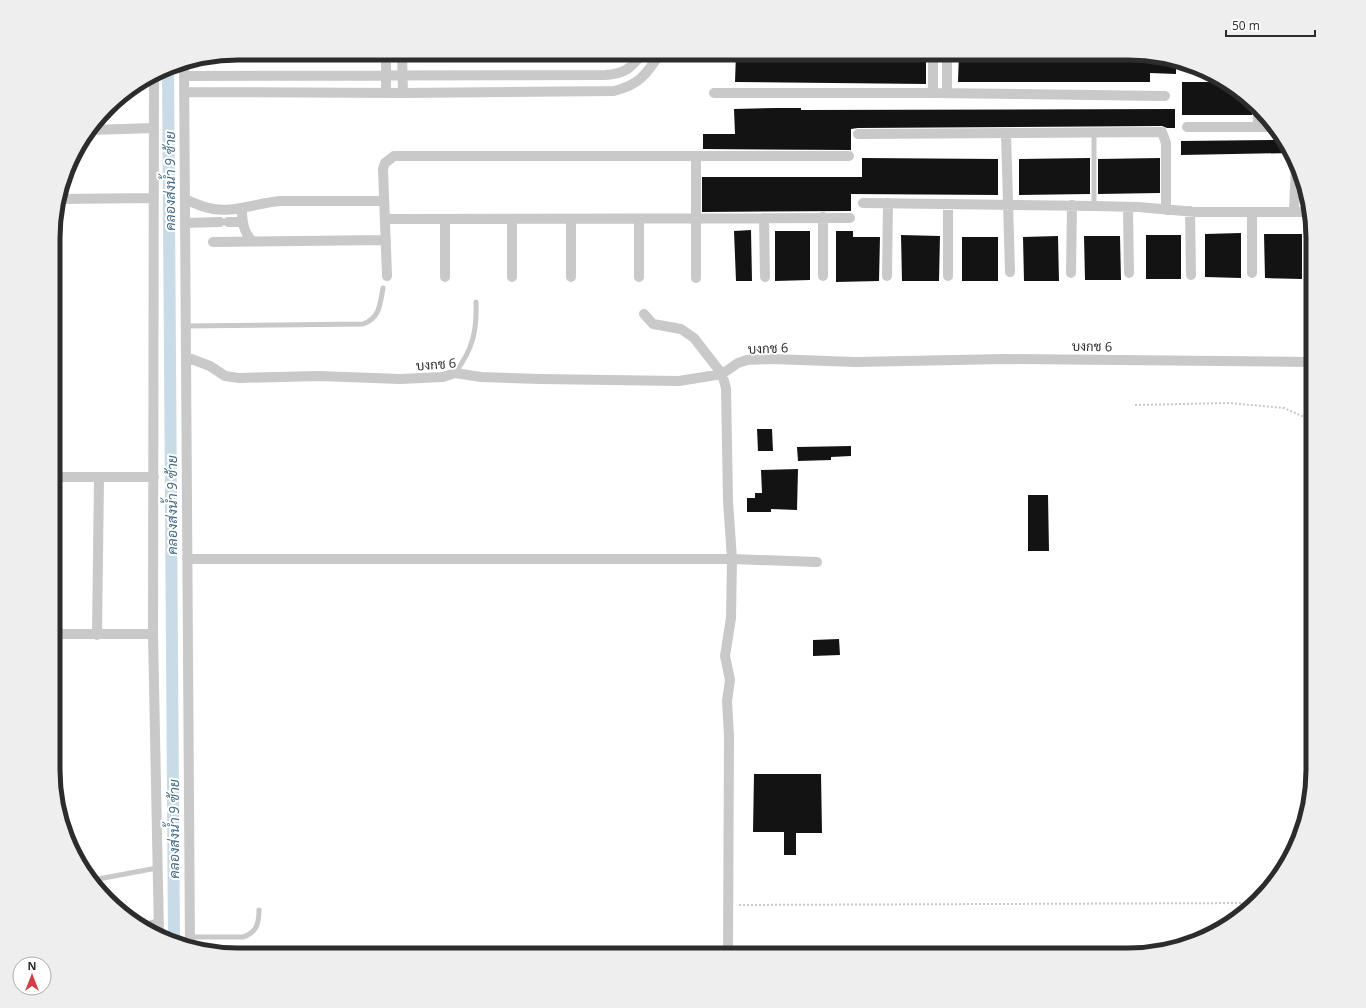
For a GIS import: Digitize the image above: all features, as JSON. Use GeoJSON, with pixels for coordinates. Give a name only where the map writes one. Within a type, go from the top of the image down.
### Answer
{"type":"FeatureCollection","features":[{"type":"Feature","properties":{"kind":"street"},"geometry":{"type":"LineString","coordinates":[[386,60],[386,93]]}},
{"type":"Feature","properties":{"kind":"street"},"geometry":{"type":"LineString","coordinates":[[402,60],[403,93]]}},
{"type":"Feature","properties":{"kind":"street"},"geometry":{"type":"LineString","coordinates":[[185,76],[237,77],[620,74],[632,66],[637,60]]}},
{"type":"Feature","properties":{"kind":"street"},"geometry":{"type":"LineString","coordinates":[[185,92],[403,93],[614,90],[627,88],[640,81],[655,60]]}},
{"type":"Feature","properties":{"kind":"street"},"geometry":{"type":"LineString","coordinates":[[933,60],[934,93]]}},
{"type":"Feature","properties":{"kind":"street"},"geometry":{"type":"LineString","coordinates":[[947,60],[947,94]]}},
{"type":"Feature","properties":{"kind":"street"},"geometry":{"type":"LineString","coordinates":[[184,68],[190,941]]}},
{"type":"Feature","properties":{"kind":"street"},"geometry":{"type":"LineString","coordinates":[[237,77],[237,92]]}},
{"type":"Feature","properties":{"kind":"street"},"geometry":{"type":"LineString","coordinates":[[154,81],[153,634],[158,929]]}},
{"type":"Feature","properties":{"kind":"street"},"geometry":{"type":"LineString","coordinates":[[714,94],[934,93],[1165,96]]}},
{"type":"Feature","properties":{"kind":"street"},"geometry":{"type":"LineString","coordinates":[[1258,116],[1258,127]]}},
{"type":"Feature","properties":{"kind":"street"},"geometry":{"type":"LineString","coordinates":[[1187,127],[1267,127]]}},
{"type":"Feature","properties":{"kind":"street"},"geometry":{"type":"LineString","coordinates":[[96,130],[154,128]]}},
{"type":"Feature","properties":{"kind":"street"},"geometry":{"type":"LineString","coordinates":[[858,134],[1162,132],[1166,143],[1166,210]]}},
{"type":"Feature","properties":{"kind":"street"},"geometry":{"type":"LineString","coordinates":[[1006,133],[1010,272]]}},
{"type":"Feature","properties":{"kind":"street"},"geometry":{"type":"LineString","coordinates":[[387,276],[383,169],[385,163],[394,156],[849,156]]}},
{"type":"Feature","properties":{"kind":"street"},"geometry":{"type":"LineString","coordinates":[[696,156],[696,278]]}},
{"type":"Feature","properties":{"kind":"street"},"geometry":{"type":"LineString","coordinates":[[1294,212],[1295,177]]}},
{"type":"Feature","properties":{"kind":"street"},"geometry":{"type":"LineString","coordinates":[[64,199],[154,198]]}},
{"type":"Feature","properties":{"kind":"street"},"geometry":{"type":"LineString","coordinates":[[185,199],[206,208],[218,209],[242,208],[264,202],[280,201],[383,201]]}},
{"type":"Feature","properties":{"kind":"street"},"geometry":{"type":"LineString","coordinates":[[862,203],[1072,205],[1128,207],[1190,212],[1304,212]]}},
{"type":"Feature","properties":{"kind":"street"},"geometry":{"type":"LineString","coordinates":[[887,276],[888,203]]}},
{"type":"Feature","properties":{"kind":"street"},"geometry":{"type":"LineString","coordinates":[[948,204],[948,276]]}},
{"type":"Feature","properties":{"kind":"street"},"geometry":{"type":"LineString","coordinates":[[1070,273],[1072,205]]}},
{"type":"Feature","properties":{"kind":"street"},"geometry":{"type":"LineString","coordinates":[[1128,207],[1129,273]]}},
{"type":"Feature","properties":{"kind":"street"},"geometry":{"type":"LineString","coordinates":[[242,208],[242,222],[247,236],[252,241]]}},
{"type":"Feature","properties":{"kind":"street"},"geometry":{"type":"LineString","coordinates":[[1190,212],[1191,275]]}},
{"type":"Feature","properties":{"kind":"street"},"geometry":{"type":"LineString","coordinates":[[1252,212],[1252,273]]}},
{"type":"Feature","properties":{"kind":"street"},"geometry":{"type":"LineString","coordinates":[[823,217],[823,276]]}},
{"type":"Feature","properties":{"kind":"street"},"geometry":{"type":"LineString","coordinates":[[764,218],[765,277]]}},
{"type":"Feature","properties":{"kind":"street"},"geometry":{"type":"LineString","coordinates":[[385,219],[850,218]]}},
{"type":"Feature","properties":{"kind":"street"},"geometry":{"type":"LineString","coordinates":[[445,219],[445,278]]}},
{"type":"Feature","properties":{"kind":"street"},"geometry":{"type":"LineString","coordinates":[[512,219],[512,276]]}},
{"type":"Feature","properties":{"kind":"street"},"geometry":{"type":"LineString","coordinates":[[571,219],[572,277]]}},
{"type":"Feature","properties":{"kind":"street"},"geometry":{"type":"LineString","coordinates":[[639,219],[639,276]]}},
{"type":"Feature","properties":{"kind":"street"},"geometry":{"type":"LineString","coordinates":[[185,223],[242,222]]}},
{"type":"Feature","properties":{"kind":"street"},"geometry":{"type":"LineString","coordinates":[[213,242],[386,240]]}},
{"type":"Feature","properties":{"kind":"street"},"geometry":{"type":"LineString","coordinates":[[644,314],[653,324],[681,329],[687,332],[702,347],[722,374],[726,388],[728,501],[732,560],[731,618],[725,656],[730,680],[727,701],[729,736],[728,948]]}},
{"type":"Feature","properties":{"kind":"street","name":"บงกช 6"},"geometry":{"type":"LineString","coordinates":[[186,357],[210,366],[225,376],[239,378],[319,376],[400,379],[443,377],[455,372],[481,377],[679,381],[722,374],[742,362],[773,359],[855,362],[1004,359],[1306,362]]}},
{"type":"Feature","properties":{"kind":"street"},"geometry":{"type":"LineString","coordinates":[[60,477],[154,477]]}},
{"type":"Feature","properties":{"kind":"street"},"geometry":{"type":"LineString","coordinates":[[97,635],[99,477]]}},
{"type":"Feature","properties":{"kind":"street"},"geometry":{"type":"LineString","coordinates":[[187,559],[732,560],[816,562]]}},
{"type":"Feature","properties":{"kind":"street"},"geometry":{"type":"LineString","coordinates":[[60,634],[153,634]]}},
{"type":"Feature","properties":{"kind":"lane"},"geometry":{"type":"LineString","coordinates":[[1094,132],[1094,206]]}},
{"type":"Feature","properties":{"kind":"lane"},"geometry":{"type":"LineString","coordinates":[[186,326],[362,324],[371,321],[377,315],[383,288]]}},
{"type":"Feature","properties":{"kind":"lane"},"geometry":{"type":"LineString","coordinates":[[455,372],[468,354],[473,339],[476,324],[476,302]]}},
{"type":"Feature","properties":{"kind":"lane"},"geometry":{"type":"LineString","coordinates":[[97,879],[157,868]]}},
{"type":"Feature","properties":{"kind":"lane"},"geometry":{"type":"LineString","coordinates":[[191,942],[250,935],[259,921],[259,910]]}},
{"type":"Feature","properties":{"kind":"lane"},"geometry":{"type":"LineString","coordinates":[[148,923],[158,921]]}},
{"type":"Feature","properties":{"kind":"path"},"geometry":{"type":"LineString","coordinates":[[1135,405],[1245,404],[1284,408],[1306,418]]}},
{"type":"Feature","properties":{"kind":"path"},"geometry":{"type":"LineString","coordinates":[[728,906],[1246,903]]}},
{"type":"Feature","properties":{"kind":"building"},"geometry":{"type":"Polygon","coordinates":[[[736,60],[926,60],[926,84],[735,82],[736,60]]]}},
{"type":"Feature","properties":{"kind":"building"},"geometry":{"type":"Polygon","coordinates":[[[959,60],[1140,60],[1176,67],[1176,74],[1150,73],[1150,82],[958,82],[959,60]]]}},
{"type":"Feature","properties":{"kind":"building"},"geometry":{"type":"Polygon","coordinates":[[[1182,82],[1214,82],[1237,97],[1253,111],[1252,115],[1182,115],[1182,82]]]}},
{"type":"Feature","properties":{"kind":"building"},"geometry":{"type":"Polygon","coordinates":[[[801,108],[801,110],[1175,109],[1175,128],[1167,128],[1162,126],[858,128],[851,129],[851,150],[703,149],[703,134],[735,134],[734,109],[801,108]]]}},
{"type":"Feature","properties":{"kind":"building"},"geometry":{"type":"Polygon","coordinates":[[[1277,140],[1284,153],[1181,155],[1181,141],[1277,140]]]}},
{"type":"Feature","properties":{"kind":"building"},"geometry":{"type":"Polygon","coordinates":[[[862,158],[998,159],[998,195],[851,194],[851,211],[702,212],[702,177],[862,177],[862,158]]]}},
{"type":"Feature","properties":{"kind":"building"},"geometry":{"type":"Polygon","coordinates":[[[1090,158],[1090,194],[1019,195],[1019,159],[1090,158]]]}},
{"type":"Feature","properties":{"kind":"building"},"geometry":{"type":"Polygon","coordinates":[[[1160,158],[1160,193],[1098,194],[1098,159],[1160,158]]]}},
{"type":"Feature","properties":{"kind":"building"},"geometry":{"type":"Polygon","coordinates":[[[751,230],[752,281],[736,281],[734,231],[751,230]]]}},
{"type":"Feature","properties":{"kind":"building"},"geometry":{"type":"Polygon","coordinates":[[[775,231],[810,231],[810,280],[775,281],[775,231]]]}},
{"type":"Feature","properties":{"kind":"building"},"geometry":{"type":"Polygon","coordinates":[[[836,231],[853,231],[853,237],[880,237],[879,281],[836,282],[836,231]]]}},
{"type":"Feature","properties":{"kind":"building"},"geometry":{"type":"Polygon","coordinates":[[[1241,233],[1241,278],[1205,277],[1205,234],[1241,233]]]}},
{"type":"Feature","properties":{"kind":"building"},"geometry":{"type":"Polygon","coordinates":[[[1264,234],[1302,234],[1302,279],[1265,278],[1264,234]]]}},
{"type":"Feature","properties":{"kind":"building"},"geometry":{"type":"Polygon","coordinates":[[[901,235],[940,236],[939,281],[902,281],[901,235]]]}},
{"type":"Feature","properties":{"kind":"building"},"geometry":{"type":"Polygon","coordinates":[[[1146,235],[1181,235],[1181,279],[1146,279],[1146,235]]]}},
{"type":"Feature","properties":{"kind":"building"},"geometry":{"type":"Polygon","coordinates":[[[1058,236],[1059,281],[1024,281],[1023,237],[1058,236]]]}},
{"type":"Feature","properties":{"kind":"building"},"geometry":{"type":"Polygon","coordinates":[[[1084,236],[1120,236],[1121,280],[1085,280],[1084,236]]]}},
{"type":"Feature","properties":{"kind":"building"},"geometry":{"type":"Polygon","coordinates":[[[962,237],[998,237],[998,281],[962,281],[962,237]]]}},
{"type":"Feature","properties":{"kind":"building"},"geometry":{"type":"Polygon","coordinates":[[[757,429],[772,429],[773,451],[758,451],[757,429]]]}},
{"type":"Feature","properties":{"kind":"building"},"geometry":{"type":"Polygon","coordinates":[[[851,446],[851,456],[831,457],[831,460],[798,461],[797,447],[851,446]]]}},
{"type":"Feature","properties":{"kind":"building"},"geometry":{"type":"Polygon","coordinates":[[[798,469],[797,510],[771,509],[771,512],[747,512],[747,498],[755,498],[755,493],[762,493],[761,470],[798,469]]]}},
{"type":"Feature","properties":{"kind":"building"},"geometry":{"type":"Polygon","coordinates":[[[1028,495],[1048,495],[1049,551],[1028,551],[1028,495]]]}},
{"type":"Feature","properties":{"kind":"building"},"geometry":{"type":"Polygon","coordinates":[[[839,639],[840,655],[813,656],[813,640],[839,639]]]}},
{"type":"Feature","properties":{"kind":"building"},"geometry":{"type":"Polygon","coordinates":[[[754,774],[821,774],[822,833],[796,833],[796,855],[784,855],[784,832],[753,832],[754,774]]]}},
{"type":"Feature","properties":{"kind":"waterway","name":"คลองส่งน้ำ 9 ซ้าย"},"geometry":{"type":"LineString","coordinates":[[168,75],[174,936]]}}]}
